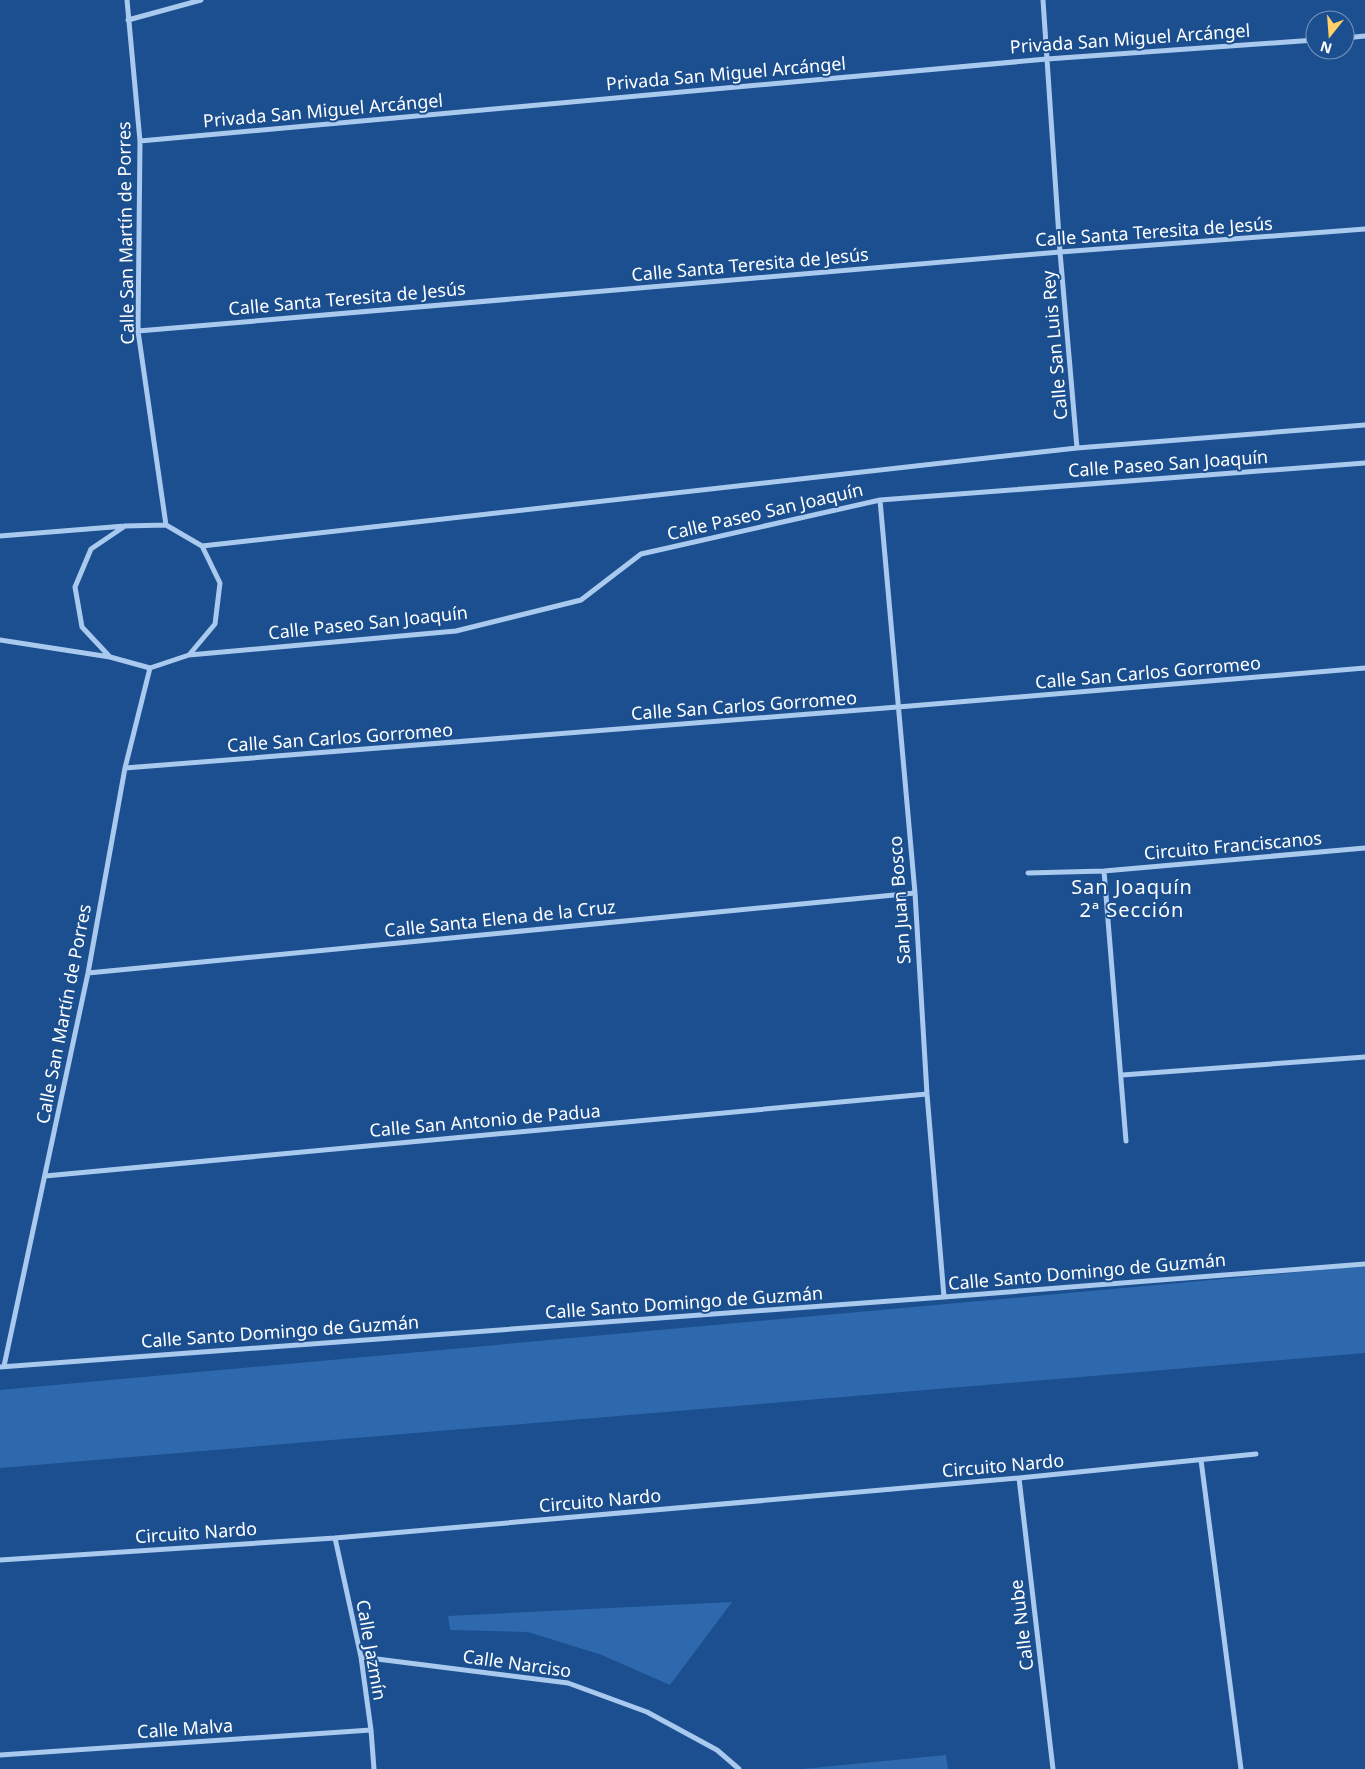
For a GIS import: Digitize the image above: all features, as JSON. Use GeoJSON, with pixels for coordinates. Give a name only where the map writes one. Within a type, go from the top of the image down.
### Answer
{"type":"FeatureCollection","features":[{"type":"Feature","properties":{"kind":"street","name":"Calle San Martín de Porres"},"geometry":{"type":"LineString","coordinates":[[127,0],[140,141],[138,331],[166,525]]}},
{"type":"Feature","properties":{"kind":"street"},"geometry":{"type":"LineString","coordinates":[[128,20],[201,0]]}},
{"type":"Feature","properties":{"kind":"street","name":"Calle San Luis Rey"},"geometry":{"type":"LineString","coordinates":[[1043,0],[1060,252],[1077,448]]}},
{"type":"Feature","properties":{"kind":"street","name":"Privada San Miguel Arcángel"},"geometry":{"type":"LineString","coordinates":[[140,141],[1047,59],[1305,41]]}},
{"type":"Feature","properties":{"kind":"street","name":"Calle Santa Teresita de Jesús"},"geometry":{"type":"LineString","coordinates":[[138,331],[1060,252],[1365,229]]}},
{"type":"Feature","properties":{"kind":"street","name":"Calle Paseo San Joaquín"},"geometry":{"type":"LineString","coordinates":[[202,546],[1077,448],[1365,425]]}},
{"type":"Feature","properties":{"kind":"street","name":"Calle Paseo San Joaquín"},"geometry":{"type":"LineString","coordinates":[[189,655],[456,631],[581,600],[641,554],[880,500],[1365,463]]}},
{"type":"Feature","properties":{"kind":"street","name":"San Juan Bosco"},"geometry":{"type":"LineString","coordinates":[[880,500],[915,893],[927,1094],[944,1297]]}},
{"type":"Feature","properties":{"kind":"street"},"geometry":{"type":"LineString","coordinates":[[0,536],[125,526],[166,525],[202,546],[220,583],[216,624],[189,655],[150,668],[110,657],[0,640]]}},
{"type":"Feature","properties":{"kind":"street"},"geometry":{"type":"LineString","coordinates":[[110,657],[82,627],[75,587],[91,549],[125,526]]}},
{"type":"Feature","properties":{"kind":"street","name":"Calle San Martín de Porres"},"geometry":{"type":"LineString","coordinates":[[2,1367],[88,973],[125,768],[150,668]]}},
{"type":"Feature","properties":{"kind":"street","name":"Calle San Carlos Gorromeo"},"geometry":{"type":"LineString","coordinates":[[125,768],[898,708],[1365,668]]}},
{"type":"Feature","properties":{"kind":"street","name":"Circuito Franciscanos"},"geometry":{"type":"LineString","coordinates":[[1028,873],[1104,871],[1365,848]]}},
{"type":"Feature","properties":{"kind":"street"},"geometry":{"type":"LineString","coordinates":[[1104,871],[1126,1142]]}},
{"type":"Feature","properties":{"kind":"street","name":"Calle Santa Elena de la Cruz"},"geometry":{"type":"LineString","coordinates":[[88,973],[915,893]]}},
{"type":"Feature","properties":{"kind":"street"},"geometry":{"type":"LineString","coordinates":[[1122,1075],[1365,1057]]}},
{"type":"Feature","properties":{"kind":"street","name":"Calle San Antonio de Padua"},"geometry":{"type":"LineString","coordinates":[[44,1176],[927,1094]]}},
{"type":"Feature","properties":{"kind":"street","name":"Calle Santo Domingo de Guzmán"},"geometry":{"type":"LineString","coordinates":[[2,1367],[1365,1264]]}},
{"type":"Feature","properties":{"kind":"street","name":"Circuito Nardo"},"geometry":{"type":"LineString","coordinates":[[0,1560],[334,1538],[1019,1478],[1256,1454]]}},
{"type":"Feature","properties":{"kind":"street"},"geometry":{"type":"LineString","coordinates":[[1201,1460],[1241,1769]]}},
{"type":"Feature","properties":{"kind":"street","name":"Calle Nube"},"geometry":{"type":"LineString","coordinates":[[1019,1478],[1053,1769]]}},
{"type":"Feature","properties":{"kind":"street","name":"Calle Jazmín"},"geometry":{"type":"LineString","coordinates":[[334,1538],[361,1657],[371,1730],[374,1769]]}},
{"type":"Feature","properties":{"kind":"street","name":"Calle Narciso"},"geometry":{"type":"LineString","coordinates":[[361,1657],[568,1683],[647,1712],[717,1750],[739,1769]]}},
{"type":"Feature","properties":{"kind":"street","name":"Calle Malva"},"geometry":{"type":"LineString","coordinates":[[0,1755],[371,1730]]}},
{"type":"Feature","properties":{"kind":"shaded area"},"geometry":{"type":"Polygon","coordinates":[[[1365,1266],[1365,1353],[0,1468],[0,1390],[1365,1266]]]}},
{"type":"Feature","properties":{"kind":"shaded area"},"geometry":{"type":"Polygon","coordinates":[[[732,1602],[670,1685],[602,1655],[528,1632],[450,1630],[448,1616],[732,1602]]]}},
{"type":"Feature","properties":{"kind":"shaded area"},"geometry":{"type":"Polygon","coordinates":[[[946,1755],[948,1769],[802,1769],[946,1755]]]}},
{"type":"Feature","properties":{"kind":"district","name":"San Joaquín 2ª Sección"},"geometry":{"type":"Point","coordinates":[1132,898]}}]}
